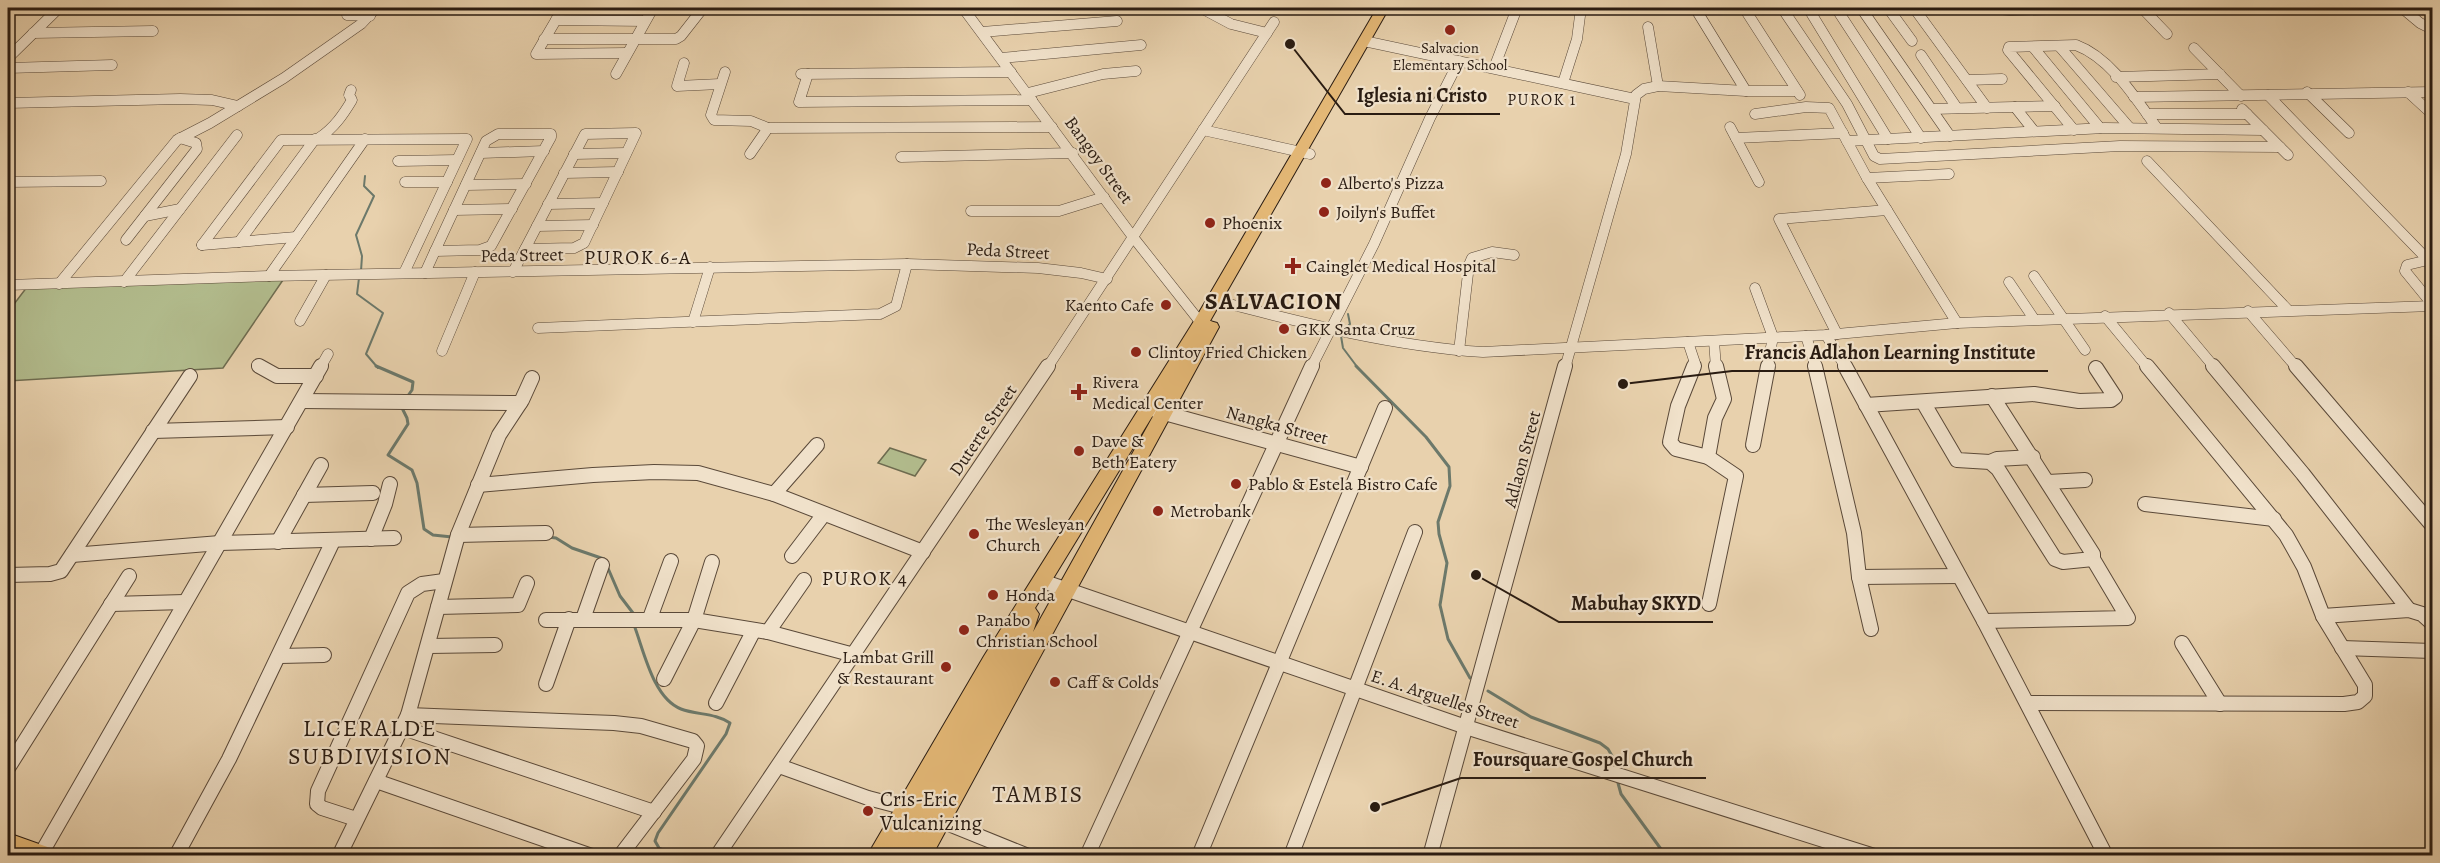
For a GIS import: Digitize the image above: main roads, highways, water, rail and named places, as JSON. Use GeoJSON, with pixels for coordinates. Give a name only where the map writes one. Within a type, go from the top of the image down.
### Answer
{"type":"FeatureCollection","features":[{"type":"Feature","properties":{"kind":"highway"},"geometry":{"type":"LineString","coordinates":[[1369,41],[1383,8]]}},
{"type":"Feature","properties":{"kind":"highway"},"geometry":{"type":"LineString","coordinates":[[878,855],[1120,454],[1156,410],[1369,41],[1393,8]]}},
{"type":"Feature","properties":{"kind":"highway"},"geometry":{"type":"LineString","coordinates":[[918,855],[1139,460],[1156,410]]}},
{"type":"Feature","properties":{"kind":"highway"},"geometry":{"type":"LineString","coordinates":[[1120,454],[1139,460]]}},
{"type":"Feature","properties":{"kind":"highway"},"geometry":{"type":"LineString","coordinates":[[898,855],[1020,643],[1039,585]]}},
{"type":"Feature","properties":{"kind":"highway"},"geometry":{"type":"LineString","coordinates":[[1020,643],[1065,594]]}},
{"type":"Feature","properties":{"kind":"main road"},"geometry":{"type":"LineString","coordinates":[[8,842],[44,855]]}},
{"type":"Feature","properties":{"kind":"waterway"},"geometry":{"type":"LineString","coordinates":[[361,271],[362,256],[356,235],[374,196],[364,186],[365,176]]}},
{"type":"Feature","properties":{"kind":"waterway"},"geometry":{"type":"LineString","coordinates":[[359,278],[357,294],[383,313],[366,354],[376,366]]}},
{"type":"Feature","properties":{"kind":"waterway"},"geometry":{"type":"LineString","coordinates":[[1346,328],[1350,324],[1348,314]]}},
{"type":"Feature","properties":{"kind":"waterway"},"geometry":{"type":"LineString","coordinates":[[1341,336],[1343,348],[1358,368]]}},
{"type":"Feature","properties":{"kind":"waterway"},"geometry":{"type":"LineString","coordinates":[[376,366],[413,382],[412,390],[407,397]]}},
{"type":"Feature","properties":{"kind":"waterway"},"geometry":{"type":"LineString","coordinates":[[1356,366],[1426,437],[1449,467],[1450,486],[1438,522],[1447,563],[1440,605],[1448,639],[1470,678]]}},
{"type":"Feature","properties":{"kind":"waterway"},"geometry":{"type":"LineString","coordinates":[[401,406],[408,424],[388,455],[412,470],[417,483],[424,529],[433,535],[452,537]]}},
{"type":"Feature","properties":{"kind":"waterway"},"geometry":{"type":"LineString","coordinates":[[548,537],[556,538],[572,548],[604,559],[620,596],[633,613]]}},
{"type":"Feature","properties":{"kind":"waterway"},"geometry":{"type":"LineString","coordinates":[[634,625],[651,673],[663,695],[681,709],[719,717],[730,723],[726,734],[658,833],[655,841],[659,848],[677,856]]}},
{"type":"Feature","properties":{"kind":"waterway"},"geometry":{"type":"LineString","coordinates":[[1488,691],[1531,717],[1600,743],[1608,749],[1615,761]]}},
{"type":"Feature","properties":{"kind":"waterway"},"geometry":{"type":"LineString","coordinates":[[1618,783],[1621,794],[1666,856]]}},
{"type":"Feature","properties":{"kind":"place","name":"Salvacion Elementary School"},"geometry":{"type":"Point","coordinates":[1450,30]}},
{"type":"Feature","properties":{"kind":"place","name":"Iglesia ni Cristo"},"geometry":{"type":"Point","coordinates":[1290,44]}},
{"type":"Feature","properties":{"kind":"place","name":"Alberto's Pizza"},"geometry":{"type":"Point","coordinates":[1326,183]}},
{"type":"Feature","properties":{"kind":"place","name":"Joilyn's Buffet"},"geometry":{"type":"Point","coordinates":[1324,212]}},
{"type":"Feature","properties":{"kind":"place","name":"Phoenix"},"geometry":{"type":"Point","coordinates":[1210,223]}},
{"type":"Feature","properties":{"kind":"place","name":"Cainglet Medical Hospital"},"geometry":{"type":"Point","coordinates":[1293,266]}},
{"type":"Feature","properties":{"kind":"place","name":"Kaento Cafe"},"geometry":{"type":"Point","coordinates":[1166,305]}},
{"type":"Feature","properties":{"kind":"place","name":"GKK Santa Cruz"},"geometry":{"type":"Point","coordinates":[1284,329]}},
{"type":"Feature","properties":{"kind":"place","name":"Clintoy Fried Chicken"},"geometry":{"type":"Point","coordinates":[1136,352]}},
{"type":"Feature","properties":{"kind":"place","name":"Francis Adlahon Learning Institute"},"geometry":{"type":"Point","coordinates":[1623,384]}},
{"type":"Feature","properties":{"kind":"place","name":"Rivera Medical Center"},"geometry":{"type":"Point","coordinates":[1079,392]}},
{"type":"Feature","properties":{"kind":"place","name":"Dave & Beth Eatery"},"geometry":{"type":"Point","coordinates":[1079,451]}},
{"type":"Feature","properties":{"kind":"place","name":"Pablo & Estela Bistro Cafe"},"geometry":{"type":"Point","coordinates":[1236,484]}},
{"type":"Feature","properties":{"kind":"place","name":"Metrobank"},"geometry":{"type":"Point","coordinates":[1158,511]}},
{"type":"Feature","properties":{"kind":"place","name":"The Wesleyan Church"},"geometry":{"type":"Point","coordinates":[974,534]}},
{"type":"Feature","properties":{"kind":"place","name":"Mabuhay SKYD"},"geometry":{"type":"Point","coordinates":[1476,575]}},
{"type":"Feature","properties":{"kind":"place","name":"Honda"},"geometry":{"type":"Point","coordinates":[993,595]}},
{"type":"Feature","properties":{"kind":"place","name":"Panabo Christian School"},"geometry":{"type":"Point","coordinates":[964,630]}},
{"type":"Feature","properties":{"kind":"place","name":"Lambat Grill & Restaurant"},"geometry":{"type":"Point","coordinates":[946,667]}},
{"type":"Feature","properties":{"kind":"place","name":"Caff & Colds"},"geometry":{"type":"Point","coordinates":[1055,682]}},
{"type":"Feature","properties":{"kind":"place","name":"Foursquare Gospel Church"},"geometry":{"type":"Point","coordinates":[1375,807]}},
{"type":"Feature","properties":{"kind":"place","name":"Cris-Eric Vulcanizing"},"geometry":{"type":"Point","coordinates":[868,811]}},
{"type":"Feature","properties":{"kind":"district","name":"PUROK 1"},"geometry":{"type":"Point","coordinates":[1542,100]}},
{"type":"Feature","properties":{"kind":"district","name":"PUROK 6-A"},"geometry":{"type":"Point","coordinates":[638,257]}},
{"type":"Feature","properties":{"kind":"district","name":"SALVACION"},"geometry":{"type":"Point","coordinates":[1274,301]}},
{"type":"Feature","properties":{"kind":"district","name":"PUROK 4"},"geometry":{"type":"Point","coordinates":[865,578]}},
{"type":"Feature","properties":{"kind":"district","name":"LICERALDE SUBDIVISION"},"geometry":{"type":"Point","coordinates":[370,742]}},
{"type":"Feature","properties":{"kind":"district","name":"TAMBIS"},"geometry":{"type":"Point","coordinates":[1038,794]}}]}
